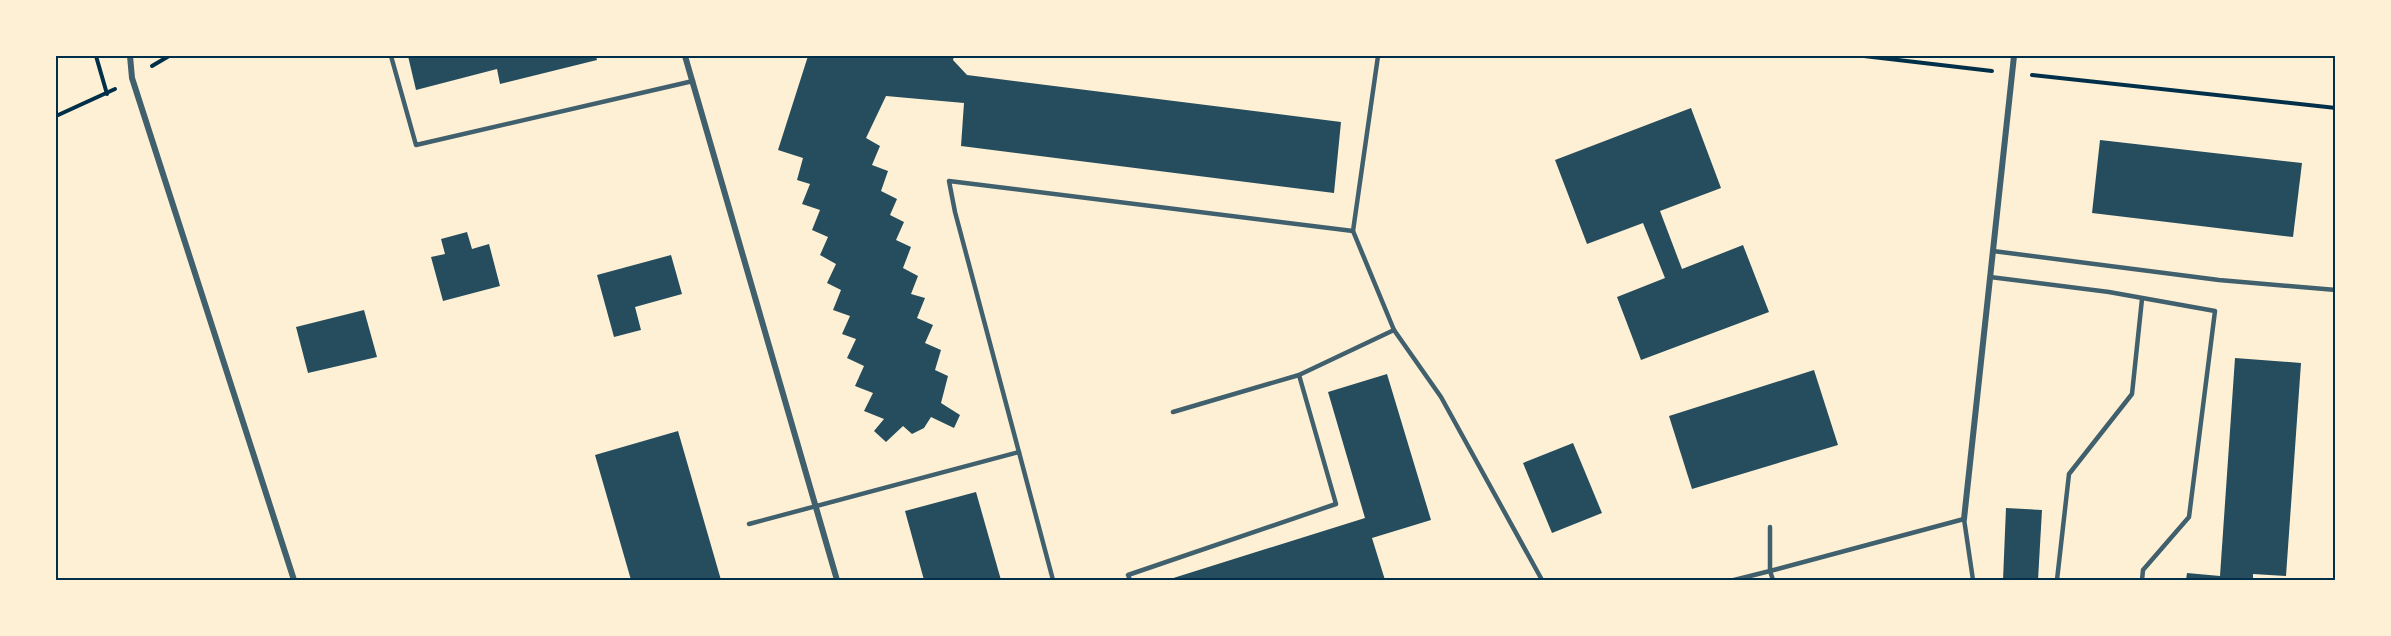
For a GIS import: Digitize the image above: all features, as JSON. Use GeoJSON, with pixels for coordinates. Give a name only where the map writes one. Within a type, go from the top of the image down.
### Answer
{"type":"FeatureCollection","features":[{"type":"Feature","properties":{"kind":"street"},"geometry":{"type":"LineString","coordinates":[[130,56],[132,78],[294,580]]}},
{"type":"Feature","properties":{"kind":"street"},"geometry":{"type":"LineString","coordinates":[[685,56],[837,580]]}},
{"type":"Feature","properties":{"kind":"street"},"geometry":{"type":"LineString","coordinates":[[1964,519],[2014,56]]}},
{"type":"Feature","properties":{"kind":"lane"},"geometry":{"type":"LineString","coordinates":[[391,56],[416,145],[693,81]]}},
{"type":"Feature","properties":{"kind":"lane"},"geometry":{"type":"LineString","coordinates":[[1378,56],[1353,231],[1394,330],[1441,397],[1542,580]]}},
{"type":"Feature","properties":{"kind":"lane"},"geometry":{"type":"LineString","coordinates":[[1053,580],[955,212],[949,181],[1353,231]]}},
{"type":"Feature","properties":{"kind":"lane"},"geometry":{"type":"LineString","coordinates":[[1993,251],[2219,280],[2336,290]]}},
{"type":"Feature","properties":{"kind":"lane"},"geometry":{"type":"LineString","coordinates":[[1990,278],[2109,292],[2215,311],[2189,516],[2143,570],[2142,580]]}},
{"type":"Feature","properties":{"kind":"lane"},"geometry":{"type":"LineString","coordinates":[[2057,580],[2069,474],[2132,394],[2142,299]]}},
{"type":"Feature","properties":{"kind":"lane"},"geometry":{"type":"LineString","coordinates":[[1173,412],[1299,375],[1394,330]]}},
{"type":"Feature","properties":{"kind":"lane"},"geometry":{"type":"LineString","coordinates":[[1130,580],[1128,575],[1336,504],[1299,375]]}},
{"type":"Feature","properties":{"kind":"lane"},"geometry":{"type":"LineString","coordinates":[[749,524],[1019,452]]}},
{"type":"Feature","properties":{"kind":"lane"},"geometry":{"type":"LineString","coordinates":[[1734,580],[1964,519],[1973,580]]}},
{"type":"Feature","properties":{"kind":"lane"},"geometry":{"type":"LineString","coordinates":[[1770,527],[1770,571],[1773,580]]}},
{"type":"Feature","properties":{"kind":"path"},"geometry":{"type":"LineString","coordinates":[[56,116],[107,94],[96,56]]}},
{"type":"Feature","properties":{"kind":"path"},"geometry":{"type":"LineString","coordinates":[[1864,56],[2336,108]]}},
{"type":"Feature","properties":{"kind":"building"},"geometry":{"type":"Polygon","coordinates":[[[408,56],[596,56],[597,60],[500,84],[497,69],[416,90],[408,56]]]}},
{"type":"Feature","properties":{"kind":"building"},"geometry":{"type":"Polygon","coordinates":[[[808,56],[954,56],[953,60],[967,75],[1341,122],[1334,193],[961,146],[964,103],[886,96],[866,138],[880,146],[872,165],[888,171],[881,191],[897,199],[890,215],[904,222],[896,240],[911,247],[903,268],[918,276],[911,294],[925,298],[917,318],[933,325],[925,343],[941,350],[935,370],[948,376],[941,403],[960,415],[954,428],[931,417],[924,428],[912,434],[903,426],[886,442],[874,431],[884,419],[864,411],[873,393],[855,386],[864,366],[847,358],[856,339],[842,334],[850,316],[833,310],[841,290],[827,283],[836,264],[820,255],[828,237],[812,230],[820,210],[802,204],[810,184],[797,180],[803,158],[778,150],[808,56]]]}},
{"type":"Feature","properties":{"kind":"building"},"geometry":{"type":"Polygon","coordinates":[[[1691,108],[1721,188],[1660,211],[1682,269],[1743,245],[1769,312],[1641,360],[1617,297],[1665,278],[1643,223],[1587,244],[1555,160],[1691,108]]]}},
{"type":"Feature","properties":{"kind":"building"},"geometry":{"type":"Polygon","coordinates":[[[2100,140],[2302,163],[2293,237],[2092,213],[2100,140]]]}},
{"type":"Feature","properties":{"kind":"building"},"geometry":{"type":"Polygon","coordinates":[[[467,232],[472,249],[489,244],[500,286],[443,301],[431,257],[445,254],[441,239],[467,232]]]}},
{"type":"Feature","properties":{"kind":"building"},"geometry":{"type":"Polygon","coordinates":[[[671,255],[682,294],[635,307],[641,330],[614,337],[597,275],[671,255]]]}},
{"type":"Feature","properties":{"kind":"building"},"geometry":{"type":"Polygon","coordinates":[[[364,310],[377,357],[308,373],[296,327],[364,310]]]}},
{"type":"Feature","properties":{"kind":"building"},"geometry":{"type":"Polygon","coordinates":[[[2235,358],[2301,363],[2286,576],[2253,574],[2253,580],[2186,580],[2187,573],[2220,576],[2235,358]]]}},
{"type":"Feature","properties":{"kind":"building"},"geometry":{"type":"Polygon","coordinates":[[[1814,370],[1838,445],[1692,489],[1669,416],[1814,370]]]}},
{"type":"Feature","properties":{"kind":"building"},"geometry":{"type":"Polygon","coordinates":[[[1387,374],[1431,520],[1372,538],[1385,580],[1167,580],[1365,518],[1328,392],[1387,374]]]}},
{"type":"Feature","properties":{"kind":"building"},"geometry":{"type":"Polygon","coordinates":[[[678,431],[721,580],[631,580],[595,455],[678,431]]]}},
{"type":"Feature","properties":{"kind":"building"},"geometry":{"type":"Polygon","coordinates":[[[1573,443],[1602,513],[1552,533],[1523,463],[1573,443]]]}},
{"type":"Feature","properties":{"kind":"building"},"geometry":{"type":"Polygon","coordinates":[[[976,492],[1001,580],[924,580],[905,511],[976,492]]]}},
{"type":"Feature","properties":{"kind":"building"},"geometry":{"type":"Polygon","coordinates":[[[2006,508],[2042,510],[2038,580],[2003,580],[2006,508]]]}}]}
